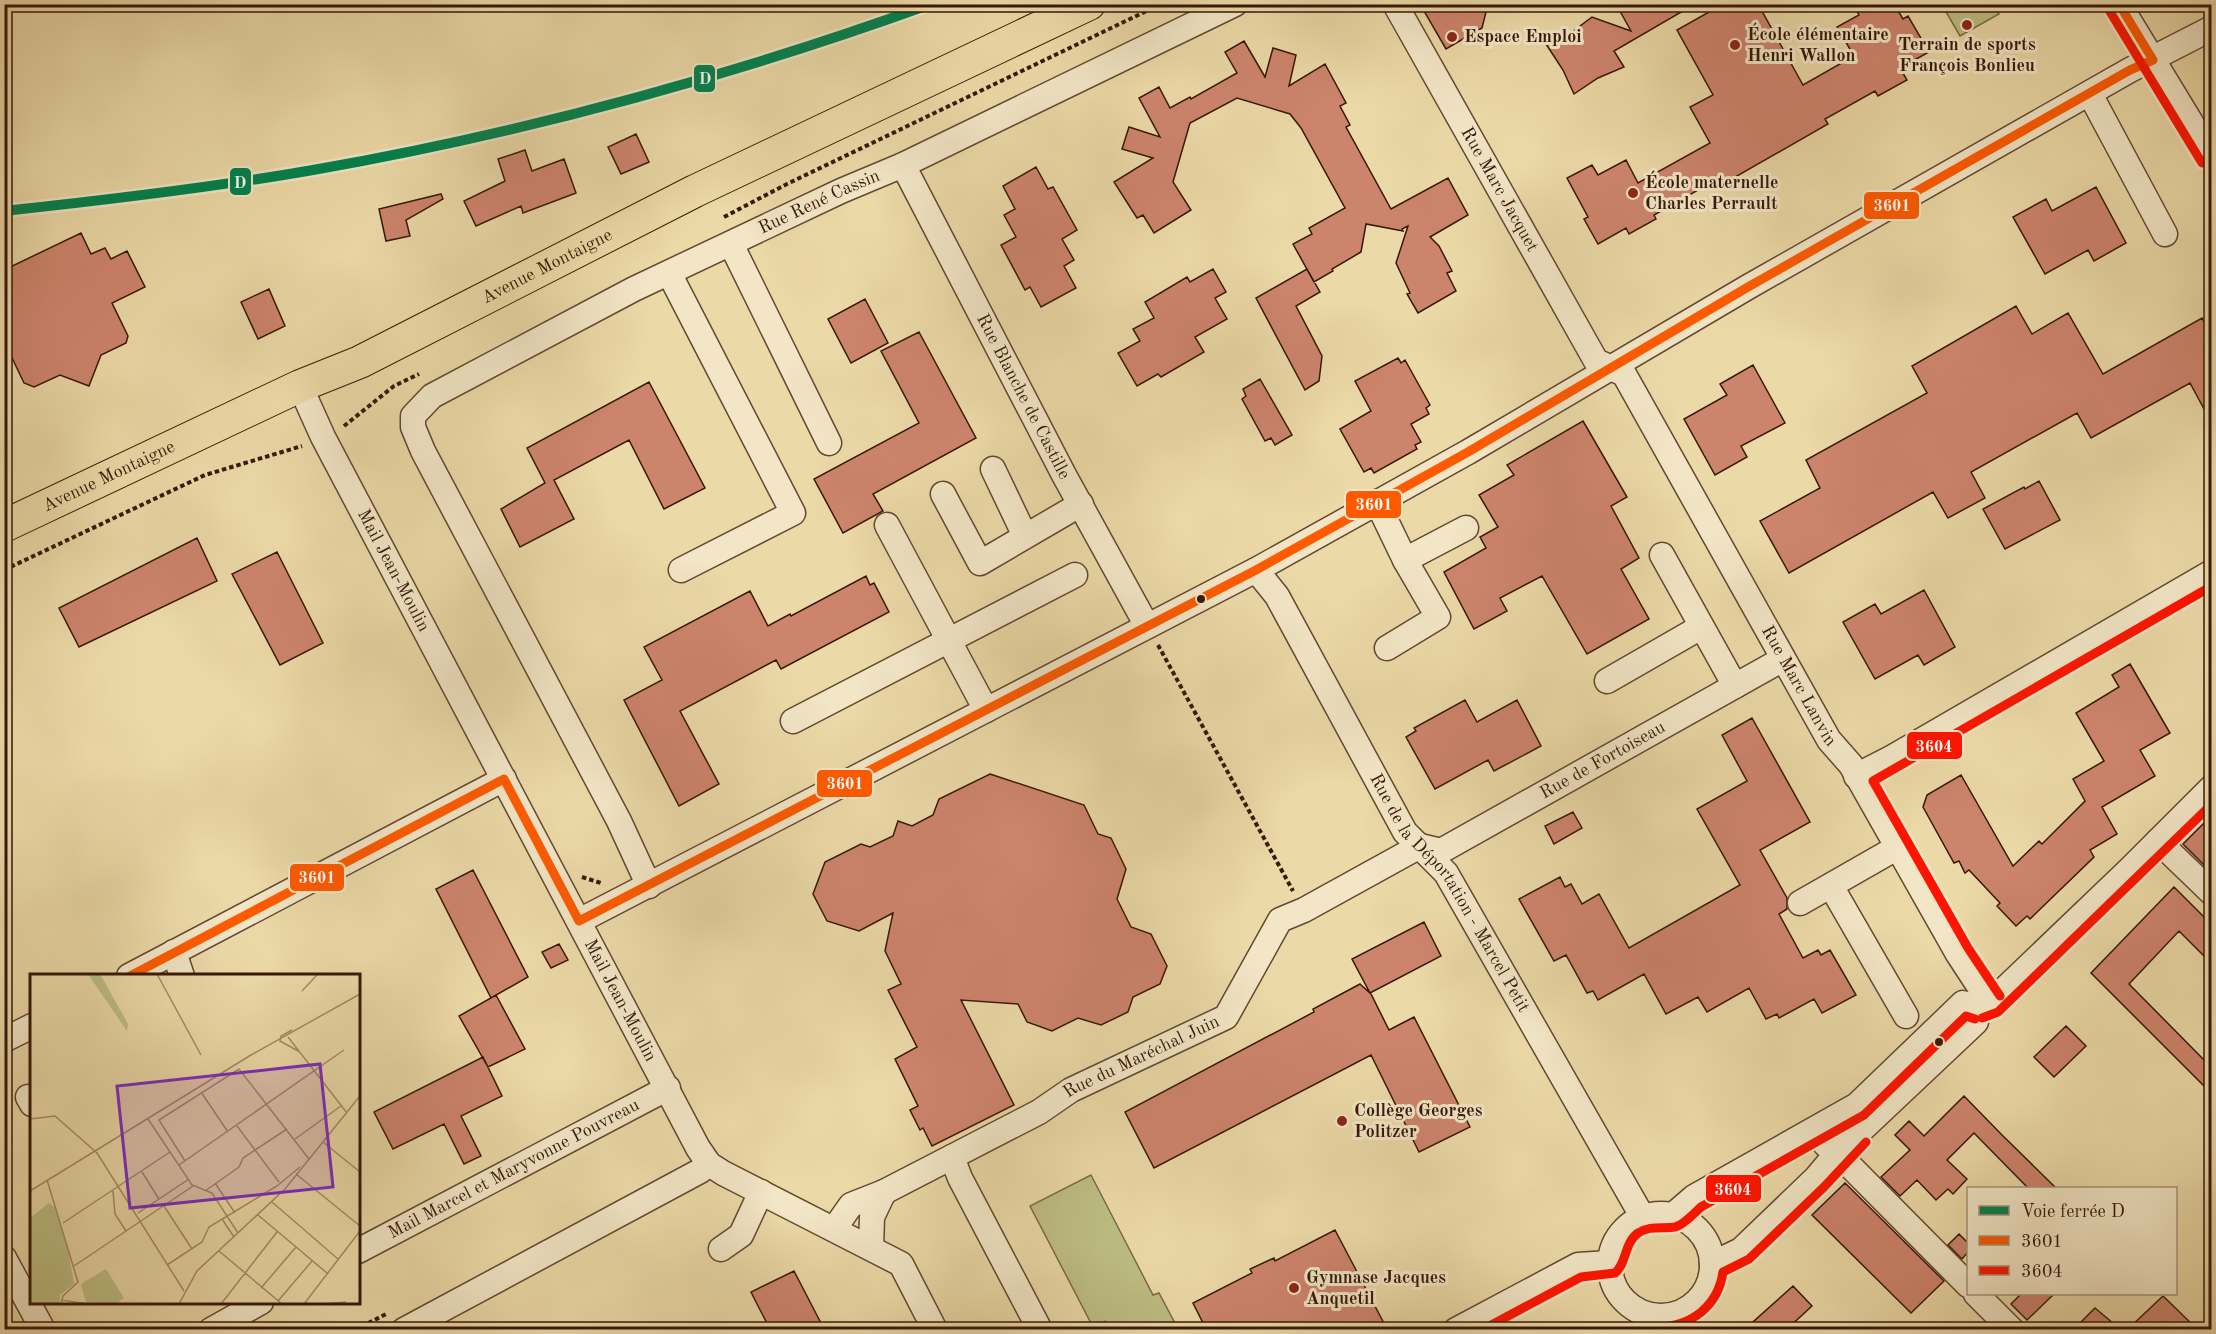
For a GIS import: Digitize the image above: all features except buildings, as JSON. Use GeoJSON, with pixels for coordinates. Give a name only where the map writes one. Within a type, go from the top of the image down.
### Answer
{"type":"FeatureCollection","features":[{"type":"Feature","properties":{"kind":"main road","name":"Avenue Montaigne"},"geometry":{"type":"LineString","coordinates":[[4,526],[300,386],[360,362],[695,191],[1089,4]]}},
{"type":"Feature","properties":{"kind":"street","name":"Rue René Cassin"},"geometry":{"type":"LineString","coordinates":[[645,876],[613,810],[423,452],[413,427],[413,416],[432,396],[669,273],[841,191],[903,165],[1235,4]]}},
{"type":"Feature","properties":{"kind":"street","name":"Rue Marc Jacquet"},"geometry":{"type":"LineString","coordinates":[[1395,4],[1596,360],[1610,368]]}},
{"type":"Feature","properties":{"kind":"street"},"geometry":{"type":"LineString","coordinates":[[2119,4],[2211,157]]}},
{"type":"Feature","properties":{"kind":"street"},"geometry":{"type":"LineString","coordinates":[[579,921],[645,876],[986,710],[1256,570],[1456,459],[1837,236],[2130,70],[2211,28]]}},
{"type":"Feature","properties":{"kind":"street"},"geometry":{"type":"LineString","coordinates":[[2090,94],[2165,234]]}},
{"type":"Feature","properties":{"kind":"street","name":"Rue Blanche de Castille"},"geometry":{"type":"LineString","coordinates":[[903,165],[1147,626]]}},
{"type":"Feature","properties":{"kind":"street"},"geometry":{"type":"LineString","coordinates":[[731,244],[829,443]]}},
{"type":"Feature","properties":{"kind":"street"},"geometry":{"type":"LineString","coordinates":[[669,273],[793,513],[681,570]]}},
{"type":"Feature","properties":{"kind":"street","name":"Rue Marc Lanvin"},"geometry":{"type":"LineString","coordinates":[[1610,368],[1623,374],[1829,740],[1851,765],[1898,847],[1984,1005]]}},
{"type":"Feature","properties":{"kind":"street","name":"Mail Jean-Moulin"},"geometry":{"type":"LineString","coordinates":[[300,386],[328,447],[698,1148],[709,1164],[900,1264],[934,1329]]}},
{"type":"Feature","properties":{"kind":"street"},"geometry":{"type":"LineString","coordinates":[[993,469],[1025,536]]}},
{"type":"Feature","properties":{"kind":"street"},"geometry":{"type":"LineString","coordinates":[[943,494],[980,563],[1081,504]]}},
{"type":"Feature","properties":{"kind":"street"},"geometry":{"type":"LineString","coordinates":[[1377,502],[1405,560],[1437,617],[1387,648]]}},
{"type":"Feature","properties":{"kind":"street"},"geometry":{"type":"LineString","coordinates":[[887,525],[986,710]]}},
{"type":"Feature","properties":{"kind":"street"},"geometry":{"type":"LineString","coordinates":[[1405,560],[1466,528]]}},
{"type":"Feature","properties":{"kind":"street"},"geometry":{"type":"LineString","coordinates":[[1662,555],[1735,686]]}},
{"type":"Feature","properties":{"kind":"street","name":"Rue de la Déportation - Marcel Petit"},"geometry":{"type":"LineString","coordinates":[[1256,570],[1277,596],[1405,832],[1446,873],[1642,1216]]}},
{"type":"Feature","properties":{"kind":"street"},"geometry":{"type":"LineString","coordinates":[[1856,776],[1893,758],[2211,572]]}},
{"type":"Feature","properties":{"kind":"street"},"geometry":{"type":"LineString","coordinates":[[793,721],[1075,575]]}},
{"type":"Feature","properties":{"kind":"street"},"geometry":{"type":"LineString","coordinates":[[1607,681],[1701,627]]}},
{"type":"Feature","properties":{"kind":"street","name":"Rue de Fortoiseau"},"geometry":{"type":"LineString","coordinates":[[1420,846],[1441,851],[1783,659]]}},
{"type":"Feature","properties":{"kind":"street"},"geometry":{"type":"LineString","coordinates":[[131,974],[504,778]]}},
{"type":"Feature","properties":{"kind":"street"},"geometry":{"type":"LineString","coordinates":[[1712,1264],[1741,1250],[1816,1178],[1843,1147],[1976,1022],[1984,1005],[2158,841],[2211,787]]}},
{"type":"Feature","properties":{"kind":"street"},"geometry":{"type":"LineString","coordinates":[[2158,841],[2211,893]]}},
{"type":"Feature","properties":{"kind":"street","name":"Rue du Maréchal Juin"},"geometry":{"type":"LineString","coordinates":[[834,1229],[851,1205],[884,1192],[1039,1112],[1071,1090],[1226,1017],[1280,920],[1304,910],[1420,846]]}},
{"type":"Feature","properties":{"kind":"street"},"geometry":{"type":"LineString","coordinates":[[1800,903],[1898,847]]}},
{"type":"Feature","properties":{"kind":"street"},"geometry":{"type":"LineString","coordinates":[[1831,886],[1906,1016]]}},
{"type":"Feature","properties":{"kind":"street"},"geometry":{"type":"LineString","coordinates":[[174,952],[182,974]]}},
{"type":"Feature","properties":{"kind":"street"},"geometry":{"type":"LineString","coordinates":[[1673,1215],[1694,1197],[1857,1105],[1963,1004],[1984,1005]]}},
{"type":"Feature","properties":{"kind":"street"},"geometry":{"type":"LineString","coordinates":[[4,1040],[30,1027]]}},
{"type":"Feature","properties":{"kind":"street","name":"Mail Marcel et Maryvonne Pouvreau"},"geometry":{"type":"LineString","coordinates":[[360,1250],[668,1088]]}},
{"type":"Feature","properties":{"kind":"street"},"geometry":{"type":"LineString","coordinates":[[1810,1131],[1843,1147],[1967,1285]]}},
{"type":"Feature","properties":{"kind":"street"},"geometry":{"type":"LineString","coordinates":[[952,1157],[960,1178],[1040,1329]]}},
{"type":"Feature","properties":{"kind":"street"},"geometry":{"type":"LineString","coordinates":[[404,1329],[700,1171],[709,1164]]}},
{"type":"Feature","properties":{"kind":"street"},"geometry":{"type":"LineString","coordinates":[[721,1249],[741,1235],[761,1192]]}},
{"type":"Feature","properties":{"kind":"street"},"geometry":{"type":"LineString","coordinates":[[871,1248],[872,1217],[884,1192]]}},
{"type":"Feature","properties":{"kind":"street"},"geometry":{"type":"LineString","coordinates":[[1658,1213],[1673,1215],[1688,1221],[1701,1233],[1709,1247],[1712,1264],[1711,1279],[1703,1294],[1693,1305],[1679,1313],[1646,1322],[1620,1296],[1611,1277],[1609,1263],[1612,1248],[1618,1235],[1642,1216],[1658,1213]]}},
{"type":"Feature","properties":{"kind":"street"},"geometry":{"type":"LineString","coordinates":[[4,1258],[43,1329]]}},
{"type":"Feature","properties":{"kind":"street"},"geometry":{"type":"LineString","coordinates":[[1456,1329],[1578,1265],[1609,1263]]}},
{"type":"Feature","properties":{"kind":"street"},"geometry":{"type":"LineString","coordinates":[[1978,1295],[2012,1329]]}},
{"type":"Feature","properties":{"kind":"street"},"geometry":{"type":"LineString","coordinates":[[210,1329],[257,1304]]}},
{"type":"Feature","properties":{"kind":"path"},"geometry":{"type":"LineString","coordinates":[[345,425],[351,435]]}},
{"type":"Feature","properties":{"kind":"path"},"geometry":{"type":"LineString","coordinates":[[1147,626],[1304,910]]}},
{"type":"Feature","properties":{"kind":"path"},"geometry":{"type":"LineString","coordinates":[[580,876],[606,884],[645,876]]}},
{"type":"Feature","properties":{"kind":"green space","name":"Terrain de sports François Bonlieu"},"geometry":{"type":"Polygon","coordinates":[[[1942,5],[1994,5],[1999,14],[1960,36],[1942,5]]]}},
{"type":"Feature","properties":{"kind":"green space"},"geometry":{"type":"Polygon","coordinates":[[[1091,1175],[1153,1295],[1159,1293],[1178,1329],[1108,1329],[1104,1323],[1106,1321],[1093,1327],[1030,1206],[1091,1175]]]}},
{"type":"Feature","properties":{"kind":"rail line","name":"D"},"geometry":{"type":"LineString","coordinates":[[4,211],[158,193],[313,170],[470,139],[702,79],[779,56],[931,4]]}},
{"type":"Feature","properties":{"kind":"transit line","name":"3601"},"geometry":{"type":"LineString","coordinates":[[2119,4],[2153,60]]}},
{"type":"Feature","properties":{"kind":"transit line","name":"3604"},"geometry":{"type":"LineString","coordinates":[[2109,10],[2202,163]]}},
{"type":"Feature","properties":{"kind":"transit line","name":"3601"},"geometry":{"type":"LineString","coordinates":[[579,921],[1256,570],[1468,452],[1748,287],[2130,70],[2153,60]]}},
{"type":"Feature","properties":{"kind":"transit line","name":"3604"},"geometry":{"type":"LineString","coordinates":[[2000,996],[1968,948],[1873,781],[2212,586]]}},
{"type":"Feature","properties":{"kind":"transit line","name":"3601"},"geometry":{"type":"LineString","coordinates":[[504,779],[579,921]]}},
{"type":"Feature","properties":{"kind":"transit line","name":"3601"},"geometry":{"type":"LineString","coordinates":[[134,974],[504,779]]}},
{"type":"Feature","properties":{"kind":"transit line","name":"3604"},"geometry":{"type":"LineString","coordinates":[[1982,1018],[1998,1012],[2212,804]]}},
{"type":"Feature","properties":{"kind":"transit line","name":"3604"},"geometry":{"type":"LineString","coordinates":[[1482,1330],[1581,1277],[1615,1273],[1622,1264],[1630,1242],[1638,1233],[1652,1228],[1678,1226],[1701,1207],[1864,1115],[1966,1016],[1975,1019]]}},
{"type":"Feature","properties":{"kind":"transit line","name":"3604"},"geometry":{"type":"LineString","coordinates":[[1656,1330],[1657,1327],[1692,1319],[1701,1312],[1715,1295],[1723,1272],[1749,1259],[1824,1187],[1866,1142]]}},
{"type":"Feature","properties":{"kind":"place","name":"Terrain de sports François Bonlieu"},"geometry":{"type":"Point","coordinates":[1967,25]}},
{"type":"Feature","properties":{"kind":"place","name":"Espace Emploi"},"geometry":{"type":"Point","coordinates":[1452,37]}},
{"type":"Feature","properties":{"kind":"place","name":"École élémentaire Henri Wallon"},"geometry":{"type":"Point","coordinates":[1735,45]}},
{"type":"Feature","properties":{"kind":"place","name":"École maternelle Charles Perrault"},"geometry":{"type":"Point","coordinates":[1633,193]}},
{"type":"Feature","properties":{"kind":"place","name":"Collège Georges Politzer"},"geometry":{"type":"Point","coordinates":[1342,1121]}},
{"type":"Feature","properties":{"kind":"place","name":"Gymnase Jacques Anquetil"},"geometry":{"type":"Point","coordinates":[1294,1288]}}]}
